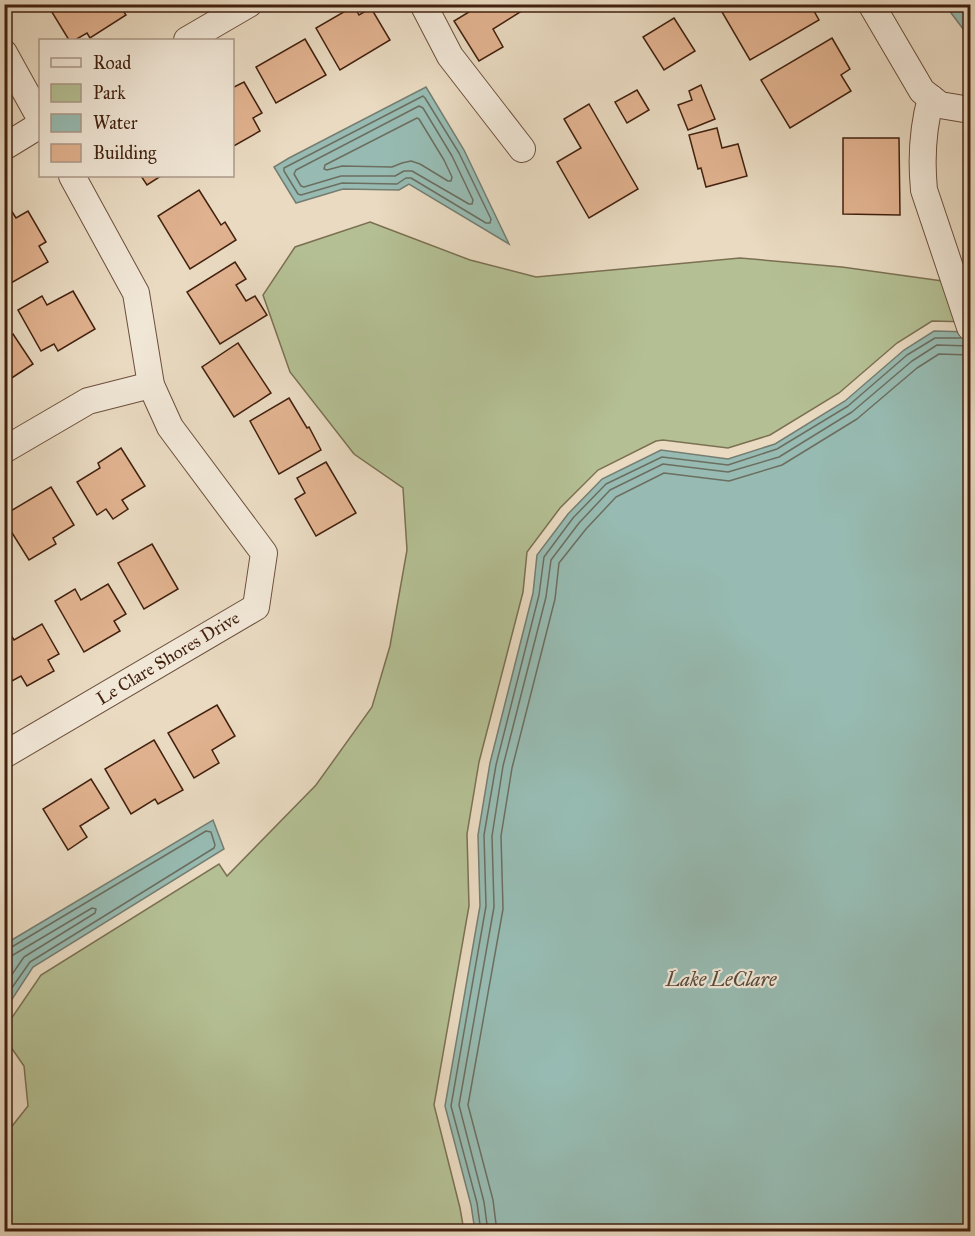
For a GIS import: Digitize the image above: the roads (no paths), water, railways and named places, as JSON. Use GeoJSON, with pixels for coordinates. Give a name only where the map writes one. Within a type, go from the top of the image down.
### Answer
{"type":"FeatureCollection","features":[{"type":"Feature","properties":{"kind":"street"},"geometry":{"type":"LineString","coordinates":[[189,39],[249,4]]}},
{"type":"Feature","properties":{"kind":"street"},"geometry":{"type":"LineString","coordinates":[[423,4],[450,56],[522,149]]}},
{"type":"Feature","properties":{"kind":"street"},"geometry":{"type":"LineString","coordinates":[[871,4],[922,90],[940,105],[970,110]]}},
{"type":"Feature","properties":{"kind":"street"},"geometry":{"type":"LineString","coordinates":[[4,53],[39,116]]}},
{"type":"Feature","properties":{"kind":"street"},"geometry":{"type":"LineString","coordinates":[[931,98],[925,119],[922,175],[924,190],[970,327]]}},
{"type":"Feature","properties":{"kind":"street"},"geometry":{"type":"LineString","coordinates":[[4,147],[39,126]]}},
{"type":"Feature","properties":{"kind":"street","name":"Le Clare Shores Drive"},"geometry":{"type":"LineString","coordinates":[[4,755],[255,607],[264,553],[170,427],[151,385],[136,293],[73,177]]}},
{"type":"Feature","properties":{"kind":"street"},"geometry":{"type":"LineString","coordinates":[[4,450],[88,401],[151,385]]}},
{"type":"Feature","properties":{"kind":"water"},"geometry":{"type":"Polygon","coordinates":[[[945,5],[970,5],[970,38],[945,5]]]}},
{"type":"Feature","properties":{"kind":"water"},"geometry":{"type":"Polygon","coordinates":[[[426,87],[464,150],[509,244],[409,184],[399,190],[343,189],[296,203],[274,167],[426,87]]]}},
{"type":"Feature","properties":{"kind":"water","name":"Lake LeClare"},"geometry":{"type":"Polygon","coordinates":[[[934,331],[970,332],[970,1231],[475,1231],[471,1205],[445,1106],[480,906],[478,835],[490,763],[533,593],[537,555],[568,514],[602,479],[661,450],[728,459],[775,444],[845,401],[904,350],[934,331]]]}},
{"type":"Feature","properties":{"kind":"water"},"geometry":{"type":"Polygon","coordinates":[[[213,820],[224,849],[33,967],[5,1010],[5,944],[213,820]]]}}]}
